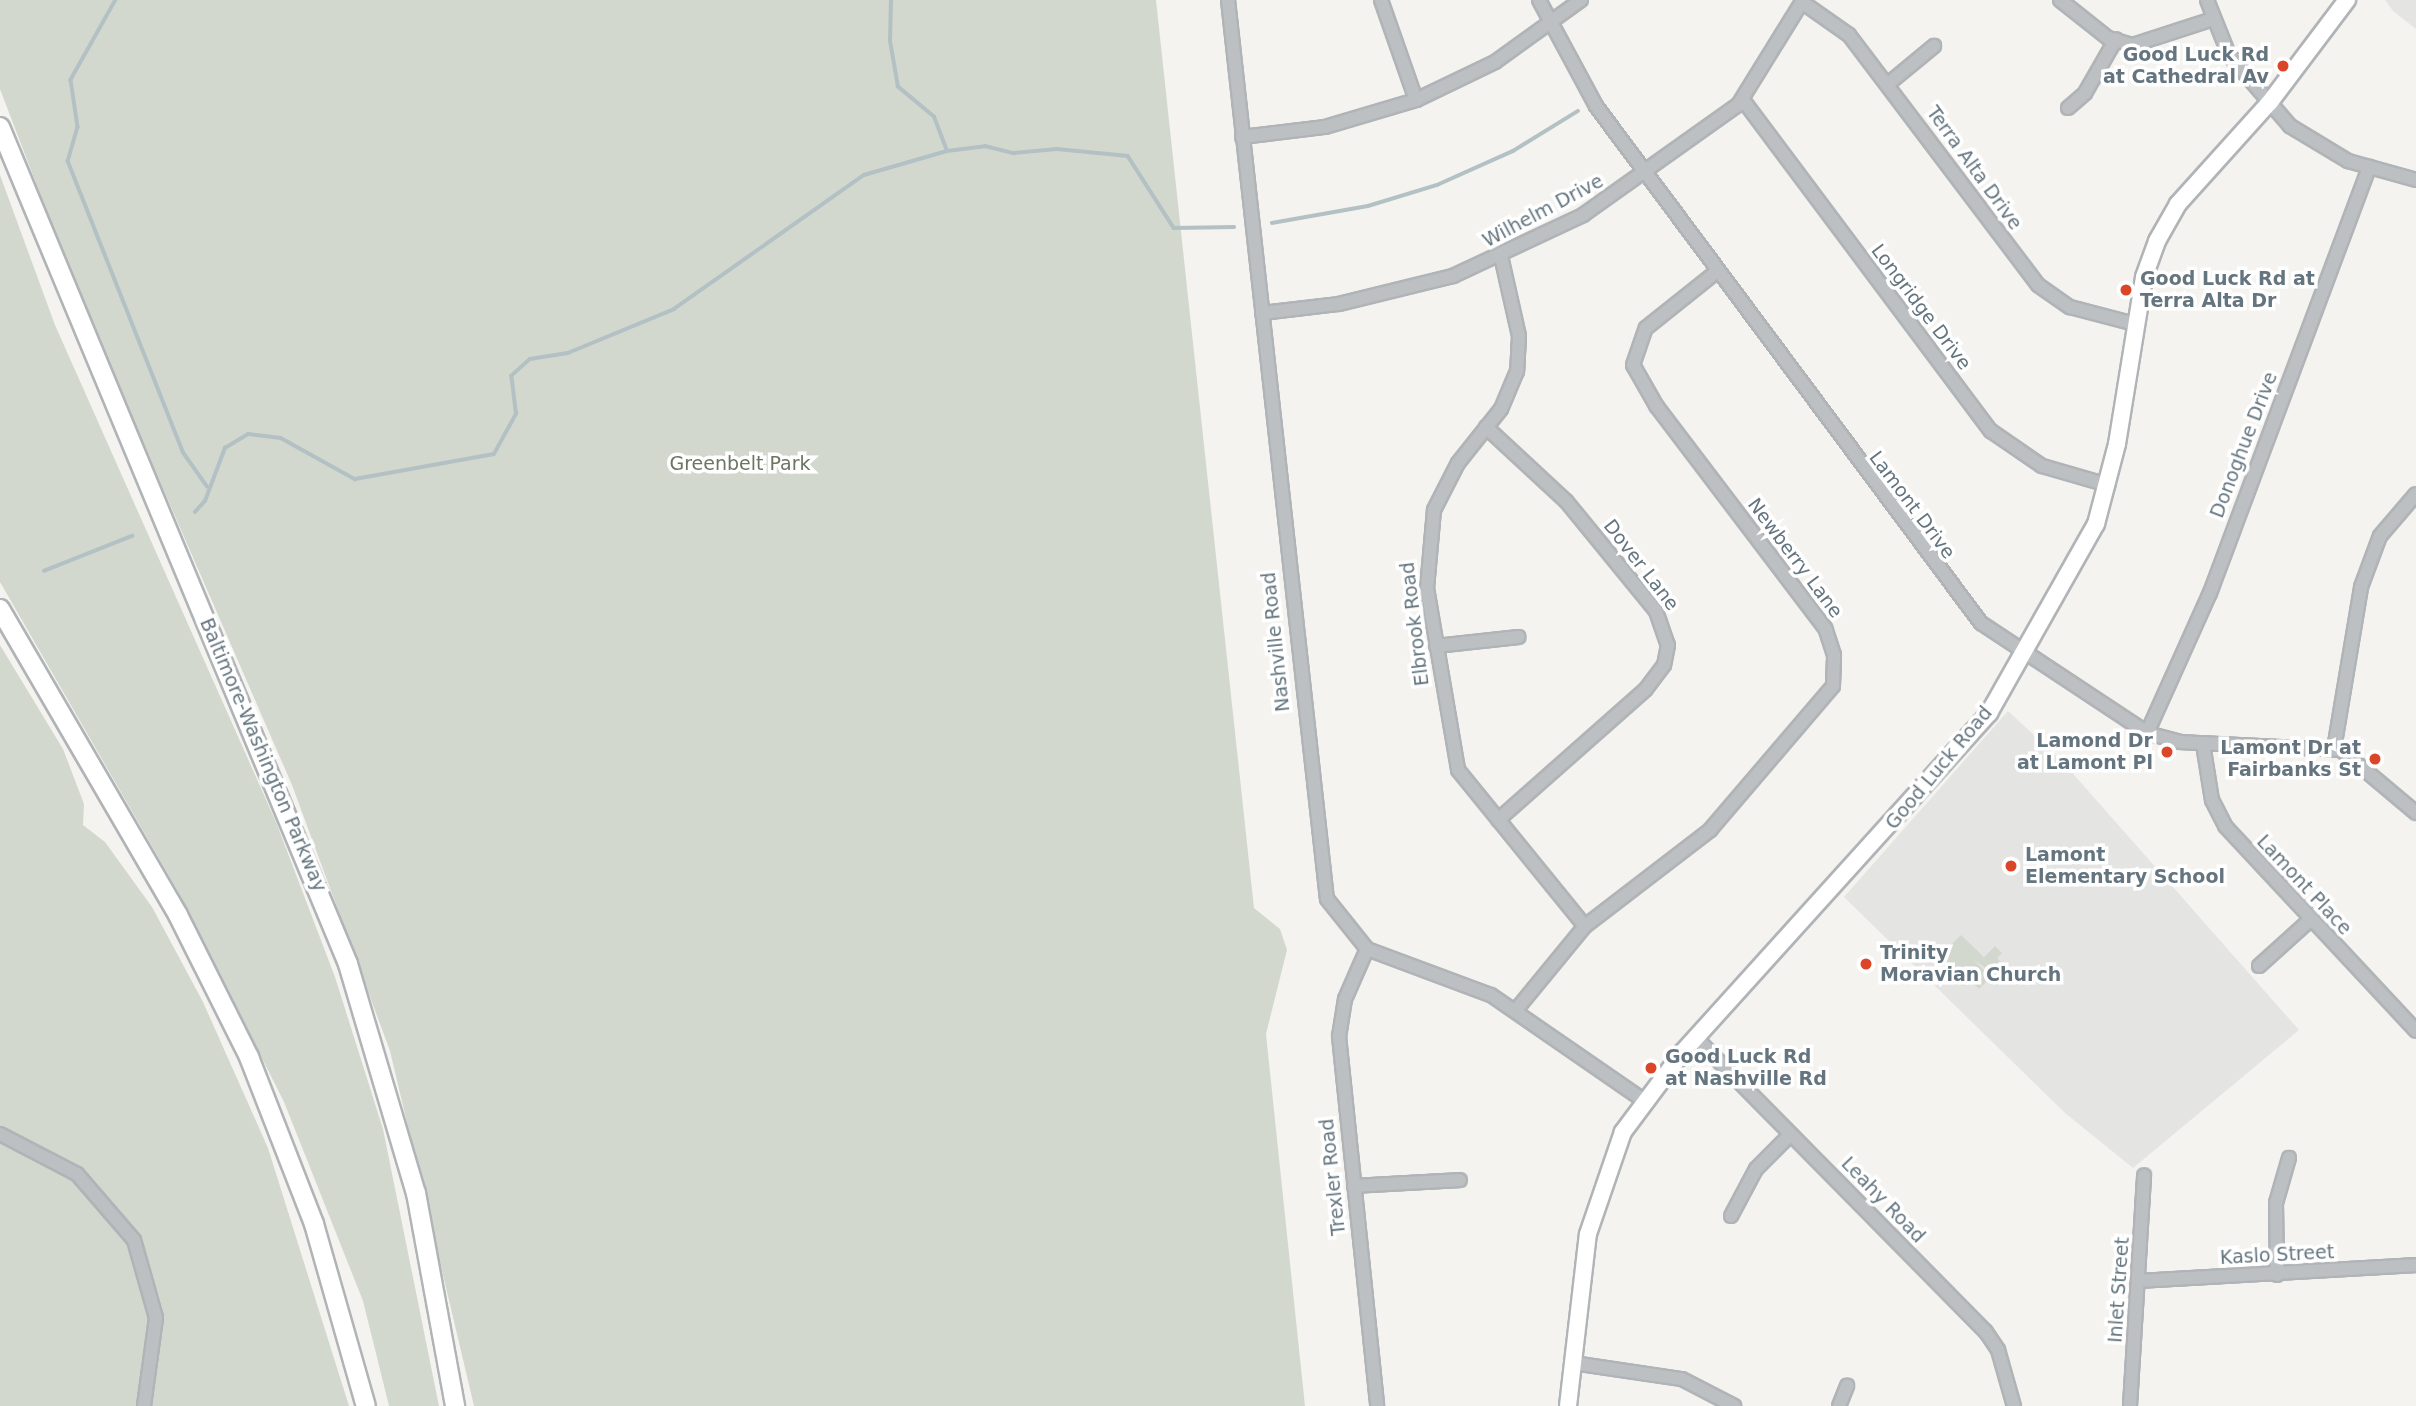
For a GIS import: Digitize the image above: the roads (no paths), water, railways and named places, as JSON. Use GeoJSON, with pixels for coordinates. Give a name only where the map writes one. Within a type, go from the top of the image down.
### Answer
{"type":"FeatureCollection","features":[{"type":"Feature","properties":{"kind":"highway","name":"Baltimore-Washington Parkway"},"geometry":{"type":"LineString","coordinates":[[0,127],[348,964],[416,1193],[455,1406]]}},
{"type":"Feature","properties":{"kind":"highway"},"geometry":{"type":"LineString","coordinates":[[0,609],[178,915],[249,1057],[314,1224],[366,1406]]}},
{"type":"Feature","properties":{"kind":"main road","name":"Good Luck Road"},"geometry":{"type":"LineString","coordinates":[[1567,1406],[1595,1207],[1615,1149],[1643,1100],[1696,1038],[1938,774],[1989,713],[2084,553],[2108,485],[2144,277],[2166,222],[2270,102],[2347,0]]}},
{"type":"Feature","properties":{"kind":"street","name":"Nashville Road"},"geometry":{"type":"LineString","coordinates":[[1228,0],[1320,869],[1335,912],[1367,949]]}},
{"type":"Feature","properties":{"kind":"street"},"geometry":{"type":"LineString","coordinates":[[1381,0],[1416,100]]}},
{"type":"Feature","properties":{"kind":"street","name":"Lamont Drive"},"geometry":{"type":"LineString","coordinates":[[1539,0],[1548,25],[1644,173],[1715,273],[1969,611],[2025,655],[2147,733],[2203,744],[2334,749],[2364,763],[2416,813]]}},
{"type":"Feature","properties":{"kind":"street"},"geometry":{"type":"LineString","coordinates":[[1242,136],[1325,127],[1416,100],[1484,68],[1581,0]]}},
{"type":"Feature","properties":{"kind":"street"},"geometry":{"type":"LineString","coordinates":[[2060,0],[2116,39],[2145,43],[2210,20]]}},
{"type":"Feature","properties":{"kind":"street"},"geometry":{"type":"LineString","coordinates":[[2207,0],[2210,20],[2229,55],[2270,102],[2316,145],[2369,167],[2416,180]]}},
{"type":"Feature","properties":{"kind":"street","name":"Terra Alta Drive"},"geometry":{"type":"LineString","coordinates":[[1802,1],[1849,35],[2038,285],[2070,307],[2135,324]]}},
{"type":"Feature","properties":{"kind":"street","name":"Wilhelm Drive"},"geometry":{"type":"LineString","coordinates":[[1262,313],[1392,294],[1501,256],[1583,215],[1743,100],[1802,1]]}},
{"type":"Feature","properties":{"kind":"street"},"geometry":{"type":"LineString","coordinates":[[2068,108],[2085,93],[2116,39]]}},
{"type":"Feature","properties":{"kind":"street"},"geometry":{"type":"LineString","coordinates":[[1888,84],[1934,47]]}},
{"type":"Feature","properties":{"kind":"street","name":"Longridge Drive"},"geometry":{"type":"LineString","coordinates":[[1743,100],[1992,431],[2042,466],[2108,485]]}},
{"type":"Feature","properties":{"kind":"street","name":"Donoghue Drive"},"geometry":{"type":"LineString","coordinates":[[2147,733],[2210,593],[2369,167]]}},
{"type":"Feature","properties":{"kind":"street","name":"Elbrook Road"},"geometry":{"type":"LineString","coordinates":[[1501,256],[1519,354],[1513,386],[1434,510],[1426,557],[1436,646],[1450,748],[1469,788],[1585,926]]}},
{"type":"Feature","properties":{"kind":"street","name":"Newberry Lane"},"geometry":{"type":"LineString","coordinates":[[1516,1010],[1585,926],[1710,831],[1815,714],[1835,673],[1830,639],[1815,612],[1657,407],[1633,365],[1646,328],[1715,273]]}},
{"type":"Feature","properties":{"kind":"street","name":"Dover Lane"},"geometry":{"type":"LineString","coordinates":[[1486,427],[1566,501],[1656,611],[1668,645],[1664,665],[1644,690],[1498,820]]}},
{"type":"Feature","properties":{"kind":"street"},"geometry":{"type":"LineString","coordinates":[[2334,749],[2361,587],[2380,536],[2416,494]]}},
{"type":"Feature","properties":{"kind":"street"},"geometry":{"type":"LineString","coordinates":[[1436,646],[1519,637]]}},
{"type":"Feature","properties":{"kind":"street","name":"Lamont Place"},"geometry":{"type":"LineString","coordinates":[[2203,744],[2212,800],[2225,826],[2416,1031]]}},
{"type":"Feature","properties":{"kind":"street"},"geometry":{"type":"LineString","coordinates":[[2259,966],[2310,920]]}},
{"type":"Feature","properties":{"kind":"street"},"geometry":{"type":"LineString","coordinates":[[1367,949],[1451,975],[1516,1010],[1643,1100]]}},
{"type":"Feature","properties":{"kind":"street","name":"Trexler Road"},"geometry":{"type":"LineString","coordinates":[[1367,949],[1345,999],[1339,1036],[1377,1406]]}},
{"type":"Feature","properties":{"kind":"street","name":"Leahy Road"},"geometry":{"type":"LineString","coordinates":[[1696,1038],[1986,1332],[1998,1350],[2014,1406]]}},
{"type":"Feature","properties":{"kind":"street"},"geometry":{"type":"LineString","coordinates":[[1731,1216],[1756,1169],[1791,1133]]}},
{"type":"Feature","properties":{"kind":"street"},"geometry":{"type":"LineString","coordinates":[[0,1134],[77,1174],[134,1240],[156,1318],[144,1406]]}},
{"type":"Feature","properties":{"kind":"street"},"geometry":{"type":"LineString","coordinates":[[2277,1275],[2276,1203],[2289,1158]]}},
{"type":"Feature","properties":{"kind":"street","name":"Inlet Street"},"geometry":{"type":"LineString","coordinates":[[2130,1406],[2140,1281],[2144,1175]]}},
{"type":"Feature","properties":{"kind":"street"},"geometry":{"type":"LineString","coordinates":[[1354,1186],[1460,1180]]}},
{"type":"Feature","properties":{"kind":"street","name":"Kaslo Street"},"geometry":{"type":"LineString","coordinates":[[2140,1281],[2416,1265]]}},
{"type":"Feature","properties":{"kind":"street"},"geometry":{"type":"LineString","coordinates":[[1573,1363],[1659,1373],[1707,1388],[1734,1406]]}},
{"type":"Feature","properties":{"kind":"street"},"geometry":{"type":"LineString","coordinates":[[1839,1406],[1847,1386]]}},
{"type":"Feature","properties":{"kind":"waterway"},"geometry":{"type":"LineString","coordinates":[[116,0],[71,80],[78,127],[68,161],[183,452],[207,486]]}},
{"type":"Feature","properties":{"kind":"waterway"},"geometry":{"type":"LineString","coordinates":[[195,512],[205,501],[225,448],[248,434],[281,438],[355,479],[494,454],[516,414],[511,376],[530,359],[568,353],[674,309],[864,175],[947,151],[934,117],[898,87],[890,41],[891,0]]}},
{"type":"Feature","properties":{"kind":"waterway"},"geometry":{"type":"LineString","coordinates":[[1272,223],[1368,206],[1437,185],[1513,151],[1578,111]]}},
{"type":"Feature","properties":{"kind":"waterway"},"geometry":{"type":"LineString","coordinates":[[947,151],[985,146],[1014,153],[1057,149],[1128,156],[1174,228],[1234,227]]}},
{"type":"Feature","properties":{"kind":"waterway"},"geometry":{"type":"LineString","coordinates":[[44,571],[132,536]]}},
{"type":"Feature","properties":{"kind":"place","name":"Good Luck Rd at Cathedral Av"},"geometry":{"type":"Point","coordinates":[2283,66]}},
{"type":"Feature","properties":{"kind":"place","name":"Good Luck Rd at Terra Alta Dr"},"geometry":{"type":"Point","coordinates":[2126,290]}},
{"type":"Feature","properties":{"kind":"place","name":"Lamond Dr at Lamont Pl"},"geometry":{"type":"Point","coordinates":[2167,752]}},
{"type":"Feature","properties":{"kind":"place","name":"Lamont Dr at Fairbanks St"},"geometry":{"type":"Point","coordinates":[2375,759]}},
{"type":"Feature","properties":{"kind":"place","name":"Lamont Elementary School"},"geometry":{"type":"Point","coordinates":[2011,866]}},
{"type":"Feature","properties":{"kind":"place","name":"Trinity Moravian Church"},"geometry":{"type":"Point","coordinates":[1866,964]}},
{"type":"Feature","properties":{"kind":"place","name":"Good Luck Rd at Nashville Rd"},"geometry":{"type":"Point","coordinates":[1651,1068]}},
{"type":"Feature","properties":{"kind":"park label","name":"Greenbelt Park"},"geometry":{"type":"Point","coordinates":[740,464]}}]}
